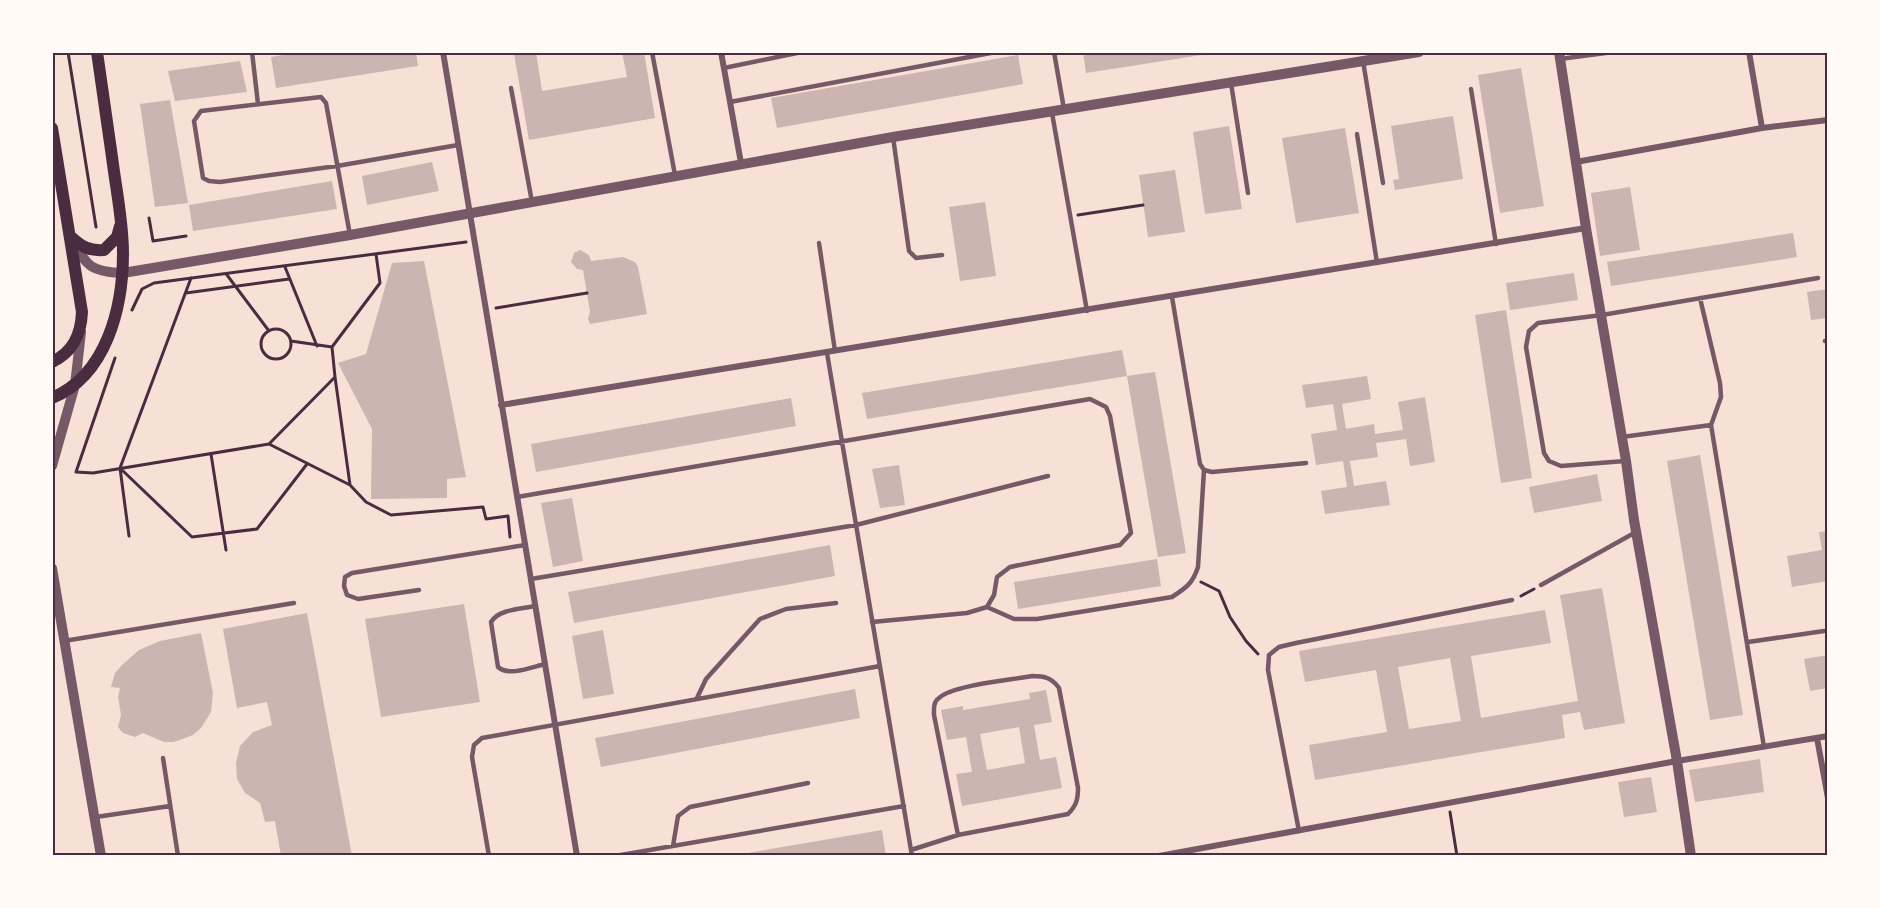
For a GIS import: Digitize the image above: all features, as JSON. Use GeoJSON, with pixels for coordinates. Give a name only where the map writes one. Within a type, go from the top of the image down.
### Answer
{"type":"FeatureCollection","features":[{"type":"Feature","properties":{"kind":"main road"},"geometry":{"type":"LineString","coordinates":[[52,398],[75,386],[97,361],[105,345],[120,294],[123,273],[121,223],[97,52]]}},
{"type":"Feature","properties":{"kind":"main road"},"geometry":{"type":"LineString","coordinates":[[52,128],[57,187],[71,237],[82,304],[82,322],[72,348],[52,362]]}},
{"type":"Feature","properties":{"kind":"main road"},"geometry":{"type":"LineString","coordinates":[[71,237],[81,247],[93,251],[104,250],[117,237],[121,223]]}},
{"type":"Feature","properties":{"kind":"street"},"geometry":{"type":"LineString","coordinates":[[443,52],[577,855]]}},
{"type":"Feature","properties":{"kind":"street"},"geometry":{"type":"LineString","coordinates":[[721,52],[741,163]]}},
{"type":"Feature","properties":{"kind":"street"},"geometry":{"type":"LineString","coordinates":[[71,237],[87,264],[95,270],[123,273],[350,235],[741,163],[1231,83],[1356,58],[1419,52]]}},
{"type":"Feature","properties":{"kind":"street"},"geometry":{"type":"LineString","coordinates":[[1749,52],[1762,128]]}},
{"type":"Feature","properties":{"kind":"street"},"geometry":{"type":"LineString","coordinates":[[1559,56],[1691,855]]}},
{"type":"Feature","properties":{"kind":"street"},"geometry":{"type":"LineString","coordinates":[[1576,162],[1762,128],[1827,120]]}},
{"type":"Feature","properties":{"kind":"street"},"geometry":{"type":"LineString","coordinates":[[501,405],[1586,228]]}},
{"type":"Feature","properties":{"kind":"street"},"geometry":{"type":"LineString","coordinates":[[52,466],[75,386],[82,322]]}},
{"type":"Feature","properties":{"kind":"street"},"geometry":{"type":"LineString","coordinates":[[52,568],[101,855]]}},
{"type":"Feature","properties":{"kind":"street"},"geometry":{"type":"LineString","coordinates":[[1160,855],[1190,853],[1677,761],[1827,736]]}},
{"type":"Feature","properties":{"kind":"street"},"geometry":{"type":"LineString","coordinates":[[1817,738],[1827,798]]}},
{"type":"Feature","properties":{"kind":"lane"},"geometry":{"type":"LineString","coordinates":[[252,52],[258,104]]}},
{"type":"Feature","properties":{"kind":"lane"},"geometry":{"type":"LineString","coordinates":[[652,52],[675,176]]}},
{"type":"Feature","properties":{"kind":"lane"},"geometry":{"type":"LineString","coordinates":[[724,68],[802,52]]}},
{"type":"Feature","properties":{"kind":"lane"},"geometry":{"type":"LineString","coordinates":[[730,102],[996,52]]}},
{"type":"Feature","properties":{"kind":"lane"},"geometry":{"type":"LineString","coordinates":[[1054,52],[1064,110]]}},
{"type":"Feature","properties":{"kind":"lane"},"geometry":{"type":"LineString","coordinates":[[1559,56],[1612,52]]}},
{"type":"Feature","properties":{"kind":"lane"},"geometry":{"type":"LineString","coordinates":[[1356,58],[1383,183]]}},
{"type":"Feature","properties":{"kind":"lane"},"geometry":{"type":"LineString","coordinates":[[1231,83],[1248,193]]}},
{"type":"Feature","properties":{"kind":"lane"},"geometry":{"type":"LineString","coordinates":[[512,88],[532,202]]}},
{"type":"Feature","properties":{"kind":"lane"},"geometry":{"type":"LineString","coordinates":[[1471,89],[1496,244]]}},
{"type":"Feature","properties":{"kind":"lane"},"geometry":{"type":"LineString","coordinates":[[350,235],[338,166],[326,103],[321,97],[201,111],[194,121],[203,178],[209,182],[338,166],[458,145]]}},
{"type":"Feature","properties":{"kind":"lane"},"geometry":{"type":"LineString","coordinates":[[1052,111],[1087,311]]}},
{"type":"Feature","properties":{"kind":"lane"},"geometry":{"type":"LineString","coordinates":[[1357,134],[1377,263]]}},
{"type":"Feature","properties":{"kind":"lane"},"geometry":{"type":"LineString","coordinates":[[893,137],[909,251],[916,258],[942,255]]}},
{"type":"Feature","properties":{"kind":"lane"},"geometry":{"type":"LineString","coordinates":[[819,243],[835,351]]}},
{"type":"Feature","properties":{"kind":"lane"},"geometry":{"type":"LineString","coordinates":[[1626,461],[1561,466],[1549,461],[1544,453],[1527,347],[1529,331],[1538,323],[1602,315],[1818,278]]}},
{"type":"Feature","properties":{"kind":"lane"},"geometry":{"type":"LineString","coordinates":[[872,622],[967,613],[987,607],[1014,620],[1036,619],[1172,597],[1189,587],[1197,567],[1204,470],[1200,464],[1192,422],[1172,297]]}},
{"type":"Feature","properties":{"kind":"lane"},"geometry":{"type":"LineString","coordinates":[[1700,298],[1720,383],[1721,398],[1711,424],[1764,747]]}},
{"type":"Feature","properties":{"kind":"lane"},"geometry":{"type":"LineString","coordinates":[[827,353],[912,853],[958,835],[1068,814],[1074,808],[1078,799],[1077,788],[1059,688],[1053,680],[1043,676],[1032,676],[953,690],[939,697],[934,703],[934,715],[958,835]]}},
{"type":"Feature","properties":{"kind":"lane"},"geometry":{"type":"LineString","coordinates":[[517,497],[1090,399],[1106,407],[1110,416],[1131,533],[1120,545],[1010,567],[997,577],[994,595],[987,607]]}},
{"type":"Feature","properties":{"kind":"lane"},"geometry":{"type":"LineString","coordinates":[[1622,437],[1711,424]]}},
{"type":"Feature","properties":{"kind":"lane"},"geometry":{"type":"LineString","coordinates":[[1204,470],[1212,472],[1306,463]]}},
{"type":"Feature","properties":{"kind":"lane"},"geometry":{"type":"LineString","coordinates":[[531,579],[856,525],[1048,476]]}},
{"type":"Feature","properties":{"kind":"lane"},"geometry":{"type":"LineString","coordinates":[[1541,585],[1636,532]]}},
{"type":"Feature","properties":{"kind":"lane"},"geometry":{"type":"LineString","coordinates":[[419,590],[358,599],[347,595],[344,586],[345,578],[352,573],[525,545]]}},
{"type":"Feature","properties":{"kind":"lane"},"geometry":{"type":"LineString","coordinates":[[1299,831],[1268,670],[1269,655],[1279,647],[1296,643],[1512,600]]}},
{"type":"Feature","properties":{"kind":"lane"},"geometry":{"type":"LineString","coordinates":[[64,641],[294,603]]}},
{"type":"Feature","properties":{"kind":"lane"},"geometry":{"type":"LineString","coordinates":[[697,698],[706,679],[760,619],[786,609],[836,603]]}},
{"type":"Feature","properties":{"kind":"lane"},"geometry":{"type":"LineString","coordinates":[[535,606],[494,616],[491,622],[498,667],[509,672],[545,664]]}},
{"type":"Feature","properties":{"kind":"lane"},"geometry":{"type":"LineString","coordinates":[[1748,642],[1824,631]]}},
{"type":"Feature","properties":{"kind":"lane"},"geometry":{"type":"LineString","coordinates":[[489,855],[472,757],[474,746],[482,738],[880,666]]}},
{"type":"Feature","properties":{"kind":"lane"},"geometry":{"type":"LineString","coordinates":[[163,758],[178,855]]}},
{"type":"Feature","properties":{"kind":"lane"},"geometry":{"type":"LineString","coordinates":[[673,846],[678,816],[690,807],[808,783]]}},
{"type":"Feature","properties":{"kind":"lane"},"geometry":{"type":"LineString","coordinates":[[93,818],[170,806]]}},
{"type":"Feature","properties":{"kind":"lane"},"geometry":{"type":"LineString","coordinates":[[615,855],[904,806]]}},
{"type":"Feature","properties":{"kind":"path"},"geometry":{"type":"LineString","coordinates":[[68,52],[96,227]]}},
{"type":"Feature","properties":{"kind":"path"},"geometry":{"type":"LineString","coordinates":[[1070,216],[1143,205]]}},
{"type":"Feature","properties":{"kind":"path"},"geometry":{"type":"LineString","coordinates":[[149,218],[153,242],[186,236]]}},
{"type":"Feature","properties":{"kind":"path"},"geometry":{"type":"LineString","coordinates":[[132,310],[142,290],[154,283],[473,240]]}},
{"type":"Feature","properties":{"kind":"path"},"geometry":{"type":"LineString","coordinates":[[350,485],[332,348],[380,283],[376,254]]}},
{"type":"Feature","properties":{"kind":"path"},"geometry":{"type":"LineString","coordinates":[[285,267],[316,346]]}},
{"type":"Feature","properties":{"kind":"path"},"geometry":{"type":"LineString","coordinates":[[226,274],[268,331]]}},
{"type":"Feature","properties":{"kind":"path"},"geometry":{"type":"LineString","coordinates":[[129,536],[120,468],[191,278]]}},
{"type":"Feature","properties":{"kind":"path"},"geometry":{"type":"LineString","coordinates":[[186,292],[289,279]]}},
{"type":"Feature","properties":{"kind":"path"},"geometry":{"type":"LineString","coordinates":[[485,310],[587,293]]}},
{"type":"Feature","properties":{"kind":"path"},"geometry":{"type":"LineString","coordinates":[[275,329],[282,330],[291,342],[286,355],[280,358],[266,355],[262,350],[263,336],[275,329]]}},
{"type":"Feature","properties":{"kind":"path"},"geometry":{"type":"LineString","coordinates":[[291,342],[332,348]]}},
{"type":"Feature","properties":{"kind":"path"},"geometry":{"type":"LineString","coordinates":[[117,353],[76,472],[93,473],[269,444],[335,377]]}},
{"type":"Feature","properties":{"kind":"path"},"geometry":{"type":"LineString","coordinates":[[269,444],[350,485],[366,502],[391,515],[483,507],[486,519],[508,516],[511,546]]}},
{"type":"Feature","properties":{"kind":"path"},"geometry":{"type":"LineString","coordinates":[[211,454],[226,550]]}},
{"type":"Feature","properties":{"kind":"path"},"geometry":{"type":"LineString","coordinates":[[120,468],[192,537],[257,530],[307,464]]}},
{"type":"Feature","properties":{"kind":"path"},"geometry":{"type":"LineString","coordinates":[[1194,579],[1219,591],[1230,617],[1246,641],[1261,656],[1269,655]]}},
{"type":"Feature","properties":{"kind":"path"},"geometry":{"type":"LineString","coordinates":[[1512,600],[1541,585]]}},
{"type":"Feature","properties":{"kind":"path"},"geometry":{"type":"LineString","coordinates":[[1449,804],[1457,855]]}},
{"type":"Feature","properties":{"kind":"building"},"geometry":{"type":"Polygon","coordinates":[[[300,52],[416,52],[418,66],[276,88],[271,57],[300,52]]]}},
{"type":"Feature","properties":{"kind":"building"},"geometry":{"type":"Polygon","coordinates":[[[536,52],[542,91],[627,77],[622,52],[644,52],[655,118],[529,140],[514,54],[536,52]]]}},
{"type":"Feature","properties":{"kind":"building"},"geometry":{"type":"Polygon","coordinates":[[[1083,52],[1208,52],[1208,54],[1086,73],[1083,52]]]}},
{"type":"Feature","properties":{"kind":"building"},"geometry":{"type":"Polygon","coordinates":[[[1018,55],[1023,84],[777,128],[771,98],[1018,55]]]}},
{"type":"Feature","properties":{"kind":"building"},"geometry":{"type":"Polygon","coordinates":[[[240,61],[247,92],[175,101],[168,71],[240,61]]]}},
{"type":"Feature","properties":{"kind":"building"},"geometry":{"type":"Polygon","coordinates":[[[1521,68],[1544,206],[1500,213],[1478,75],[1521,68]]]}},
{"type":"Feature","properties":{"kind":"building"},"geometry":{"type":"Polygon","coordinates":[[[170,100],[188,203],[155,207],[140,104],[170,100]]]}},
{"type":"Feature","properties":{"kind":"building"},"geometry":{"type":"Polygon","coordinates":[[[1453,116],[1463,179],[1395,190],[1393,180],[1399,179],[1391,126],[1453,116]]]}},
{"type":"Feature","properties":{"kind":"building"},"geometry":{"type":"Polygon","coordinates":[[[1229,126],[1242,209],[1205,214],[1193,132],[1229,126]]]}},
{"type":"Feature","properties":{"kind":"building"},"geometry":{"type":"Polygon","coordinates":[[[1345,128],[1359,213],[1296,223],[1282,138],[1345,128]]]}},
{"type":"Feature","properties":{"kind":"building"},"geometry":{"type":"Polygon","coordinates":[[[432,162],[439,191],[367,205],[362,176],[432,162]]]}},
{"type":"Feature","properties":{"kind":"building"},"geometry":{"type":"Polygon","coordinates":[[[1175,170],[1185,232],[1148,237],[1139,175],[1175,170]]]}},
{"type":"Feature","properties":{"kind":"building"},"geometry":{"type":"Polygon","coordinates":[[[332,181],[337,209],[193,231],[189,205],[332,181]]]}},
{"type":"Feature","properties":{"kind":"building"},"geometry":{"type":"Polygon","coordinates":[[[1630,187],[1640,250],[1600,256],[1591,193],[1630,187]]]}},
{"type":"Feature","properties":{"kind":"building"},"geometry":{"type":"Polygon","coordinates":[[[985,202],[996,276],[960,281],[949,207],[985,202]]]}},
{"type":"Feature","properties":{"kind":"building"},"geometry":{"type":"Polygon","coordinates":[[[1793,233],[1797,257],[1611,286],[1607,262],[1793,233]]]}},
{"type":"Feature","properties":{"kind":"building"},"geometry":{"type":"Polygon","coordinates":[[[580,250],[589,255],[591,261],[623,257],[635,262],[647,314],[590,324],[583,270],[577,269],[571,262],[574,253],[580,250]]]}},
{"type":"Feature","properties":{"kind":"building"},"geometry":{"type":"Polygon","coordinates":[[[424,261],[466,477],[447,479],[447,498],[371,499],[372,429],[338,363],[366,354],[392,263],[424,261]]]}},
{"type":"Feature","properties":{"kind":"building"},"geometry":{"type":"Polygon","coordinates":[[[1574,273],[1578,300],[1510,310],[1506,283],[1574,273]]]}},
{"type":"Feature","properties":{"kind":"building"},"geometry":{"type":"Polygon","coordinates":[[[1828,289],[1828,318],[1811,320],[1807,292],[1828,289]]]}},
{"type":"Feature","properties":{"kind":"building"},"geometry":{"type":"Polygon","coordinates":[[[1506,310],[1532,478],[1501,483],[1475,315],[1506,310]]]}},
{"type":"Feature","properties":{"kind":"building"},"geometry":{"type":"Polygon","coordinates":[[[1122,350],[1127,376],[867,419],[862,393],[1122,350]]]}},
{"type":"Feature","properties":{"kind":"building"},"geometry":{"type":"Polygon","coordinates":[[[1155,372],[1186,553],[1158,557],[1127,376],[1155,372]]]}},
{"type":"Feature","properties":{"kind":"building"},"geometry":{"type":"Polygon","coordinates":[[[1367,376],[1371,399],[1342,404],[1346,429],[1374,424],[1375,434],[1403,430],[1398,402],[1425,397],[1435,462],[1410,466],[1406,439],[1376,443],[1378,457],[1350,461],[1354,486],[1386,481],[1390,505],[1325,514],[1321,491],[1347,487],[1343,461],[1316,465],[1311,434],[1337,430],[1333,404],[1306,408],[1302,385],[1367,376]]]}},
{"type":"Feature","properties":{"kind":"building"},"geometry":{"type":"Polygon","coordinates":[[[791,398],[796,426],[536,472],[531,444],[791,398]]]}},
{"type":"Feature","properties":{"kind":"building"},"geometry":{"type":"Polygon","coordinates":[[[1700,455],[1743,715],[1710,720],[1667,461],[1700,455]]]}},
{"type":"Feature","properties":{"kind":"building"},"geometry":{"type":"Polygon","coordinates":[[[899,465],[905,505],[880,508],[872,469],[899,465]]]}},
{"type":"Feature","properties":{"kind":"building"},"geometry":{"type":"Polygon","coordinates":[[[1597,474],[1602,501],[1534,513],[1529,487],[1597,474]]]}},
{"type":"Feature","properties":{"kind":"building"},"geometry":{"type":"Polygon","coordinates":[[[572,498],[583,561],[553,567],[541,503],[572,498]]]}},
{"type":"Feature","properties":{"kind":"building"},"geometry":{"type":"Polygon","coordinates":[[[1828,531],[1828,581],[1792,587],[1787,556],[1822,550],[1819,532],[1828,531]]]}},
{"type":"Feature","properties":{"kind":"building"},"geometry":{"type":"Polygon","coordinates":[[[830,545],[835,576],[574,623],[568,592],[830,545]]]}},
{"type":"Feature","properties":{"kind":"building"},"geometry":{"type":"Polygon","coordinates":[[[1157,559],[1161,586],[1018,609],[1014,582],[1157,559]]]}},
{"type":"Feature","properties":{"kind":"building"},"geometry":{"type":"Polygon","coordinates":[[[1602,588],[1625,723],[1584,730],[1580,712],[1562,715],[1565,738],[1315,780],[1309,745],[1387,732],[1376,670],[1305,682],[1299,651],[1545,610],[1551,643],[1471,656],[1481,718],[1578,701],[1560,595],[1602,588]],[[1450,658],[1398,667],[1409,729],[1461,721],[1450,658]]]}},
{"type":"Feature","properties":{"kind":"building"},"geometry":{"type":"Polygon","coordinates":[[[464,604],[480,702],[381,717],[365,619],[464,604]]]}},
{"type":"Feature","properties":{"kind":"building"},"geometry":{"type":"Polygon","coordinates":[[[307,613],[352,856],[281,856],[275,821],[265,822],[260,803],[245,793],[237,779],[236,763],[240,746],[253,732],[272,725],[267,702],[237,708],[223,629],[307,613]]]}},
{"type":"Feature","properties":{"kind":"building"},"geometry":{"type":"Polygon","coordinates":[[[603,630],[614,694],[583,699],[572,636],[603,630]]]}},
{"type":"Feature","properties":{"kind":"building"},"geometry":{"type":"Polygon","coordinates":[[[201,633],[213,693],[211,712],[201,728],[193,735],[174,742],[164,742],[143,733],[135,737],[123,733],[118,727],[121,715],[118,697],[120,688],[111,687],[115,673],[139,650],[160,641],[201,633]]]}},
{"type":"Feature","properties":{"kind":"building"},"geometry":{"type":"Polygon","coordinates":[[[1828,655],[1828,688],[1810,691],[1804,659],[1828,655]]]}},
{"type":"Feature","properties":{"kind":"building"},"geometry":{"type":"Polygon","coordinates":[[[855,689],[860,718],[601,767],[595,738],[855,689]]]}},
{"type":"Feature","properties":{"kind":"building"},"geometry":{"type":"Polygon","coordinates":[[[1046,690],[1052,722],[1034,725],[1040,760],[1056,757],[1062,788],[962,806],[956,774],[972,772],[966,737],[947,740],[941,710],[963,706],[963,710],[1030,699],[1029,693],[1046,690]],[[1019,727],[980,734],[987,770],[1025,763],[1019,727]]]}},
{"type":"Feature","properties":{"kind":"building"},"geometry":{"type":"Polygon","coordinates":[[[1760,759],[1764,792],[1695,802],[1689,770],[1760,759]]]}},
{"type":"Feature","properties":{"kind":"building"},"geometry":{"type":"Polygon","coordinates":[[[1651,777],[1657,812],[1624,817],[1618,782],[1651,777]]]}},
{"type":"Feature","properties":{"kind":"building"},"geometry":{"type":"Polygon","coordinates":[[[882,830],[886,856],[742,856],[742,854],[882,830]]]}}]}
